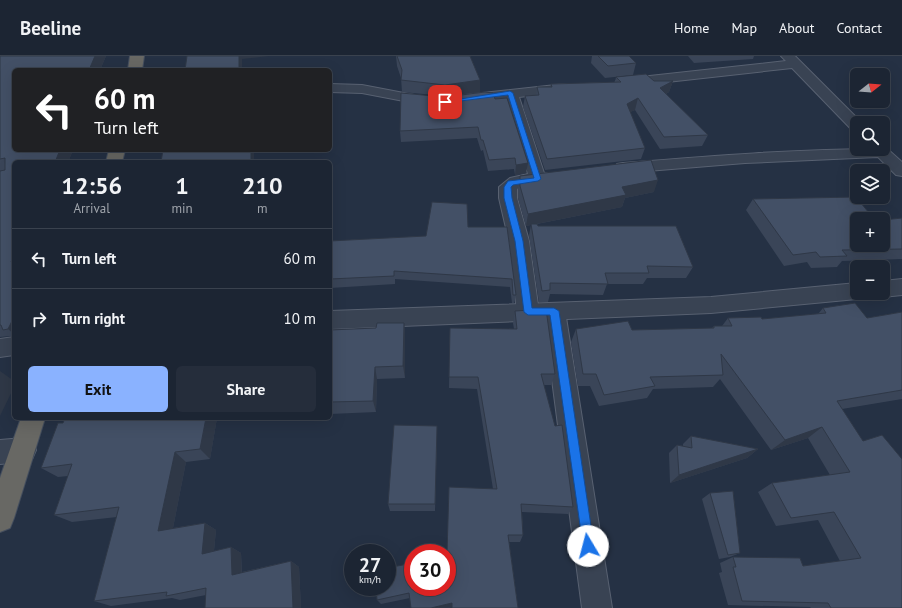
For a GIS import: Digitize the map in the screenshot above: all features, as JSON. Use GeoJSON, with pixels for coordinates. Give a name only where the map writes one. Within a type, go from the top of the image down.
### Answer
{"type":"FeatureCollection","features":[{"type":"Feature","properties":{"kind":"highway"},"geometry":{"type":"LineString","coordinates":[[135,68],[137,56]]}},
{"type":"Feature","properties":{"kind":"highway"},"geometry":{"type":"LineString","coordinates":[[0,518],[12,451],[32,420]]}},
{"type":"Feature","properties":{"kind":"street"},"geometry":{"type":"LineString","coordinates":[[608,84],[792,60],[850,120]]}},
{"type":"Feature","properties":{"kind":"street"},"geometry":{"type":"LineString","coordinates":[[332,88],[362,89],[415,100],[448,101],[510,93],[578,87]]}},
{"type":"Feature","properties":{"kind":"street"},"geometry":{"type":"LineString","coordinates":[[510,93],[538,179]]}},
{"type":"Feature","properties":{"kind":"street"},"geometry":{"type":"LineString","coordinates":[[606,170],[745,158],[850,152]]}},
{"type":"Feature","properties":{"kind":"street"},"geometry":{"type":"LineString","coordinates":[[886,156],[902,171]]}},
{"type":"Feature","properties":{"kind":"street"},"geometry":{"type":"LineString","coordinates":[[528,312],[519,241],[508,198],[508,187],[511,183],[519,180],[568,175]]}},
{"type":"Feature","properties":{"kind":"street"},"geometry":{"type":"LineString","coordinates":[[890,288],[902,287]]}},
{"type":"Feature","properties":{"kind":"street"},"geometry":{"type":"LineString","coordinates":[[332,320],[711,305],[850,292]]}},
{"type":"Feature","properties":{"kind":"street"},"geometry":{"type":"LineString","coordinates":[[554,311],[597,608]]}},
{"type":"Feature","properties":{"kind":"street"},"geometry":{"type":"LineString","coordinates":[[0,348],[12,346]]}},
{"type":"Feature","properties":{"kind":"building"},"geometry":{"type":"Polygon","coordinates":[[[0,56],[95,56],[90,68],[12,68],[12,152],[59,152],[56,160],[12,160],[12,321],[8,329],[3,330],[0,325],[0,171],[5,170],[5,158],[0,159],[0,56]]]}},
{"type":"Feature","properties":{"kind":"building"},"geometry":{"type":"Polygon","coordinates":[[[187,56],[239,56],[239,68],[185,68],[187,56]]]}},
{"type":"Feature","properties":{"kind":"building"},"geometry":{"type":"Polygon","coordinates":[[[397,56],[470,56],[480,80],[445,85],[401,80],[402,70],[397,56]]]}},
{"type":"Feature","properties":{"kind":"building"},"geometry":{"type":"Polygon","coordinates":[[[598,56],[629,56],[636,63],[608,66],[598,56]]]}},
{"type":"Feature","properties":{"kind":"building"},"geometry":{"type":"Polygon","coordinates":[[[646,74],[654,81],[673,81],[660,88],[708,135],[664,137],[638,98],[627,104],[645,148],[547,159],[525,96],[539,95],[537,87],[552,87],[551,84],[621,82],[616,77],[646,74]]]}},
{"type":"Feature","properties":{"kind":"building"},"geometry":{"type":"Polygon","coordinates":[[[485,92],[493,93],[495,99],[507,98],[528,163],[516,165],[515,158],[489,160],[483,140],[481,140],[478,127],[400,131],[401,93],[445,97],[485,92]]]}},
{"type":"Feature","properties":{"kind":"building"},"geometry":{"type":"Polygon","coordinates":[[[163,152],[251,152],[251,160],[161,160],[163,152]]]}},
{"type":"Feature","properties":{"kind":"building"},"geometry":{"type":"Polygon","coordinates":[[[651,160],[658,180],[622,187],[626,195],[528,214],[520,186],[520,176],[651,160]]]}},
{"type":"Feature","properties":{"kind":"building"},"geometry":{"type":"Polygon","coordinates":[[[850,197],[850,204],[862,204],[868,212],[850,212],[850,250],[842,250],[847,256],[820,257],[816,252],[793,255],[753,199],[850,197]]]}},
{"type":"Feature","properties":{"kind":"building"},"geometry":{"type":"Polygon","coordinates":[[[432,202],[467,204],[468,227],[507,227],[516,295],[513,295],[512,279],[394,271],[394,276],[332,279],[332,241],[426,236],[432,202]]]}},
{"type":"Feature","properties":{"kind":"building"},"geometry":{"type":"Polygon","coordinates":[[[902,218],[902,249],[890,249],[890,219],[902,218]]]}},
{"type":"Feature","properties":{"kind":"building"},"geometry":{"type":"Polygon","coordinates":[[[531,224],[537,224],[538,226],[676,226],[693,267],[647,266],[649,273],[605,273],[608,284],[550,283],[550,290],[542,291],[531,224]]]}},
{"type":"Feature","properties":{"kind":"building"},"geometry":{"type":"Polygon","coordinates":[[[855,303],[867,318],[902,312],[902,390],[837,401],[863,441],[882,435],[902,459],[902,608],[831,608],[828,603],[742,601],[733,567],[736,567],[733,557],[800,558],[803,566],[861,558],[834,512],[791,518],[772,483],[850,472],[822,427],[785,440],[721,354],[723,375],[650,377],[655,386],[604,395],[596,374],[583,374],[576,329],[628,321],[632,330],[714,328],[714,326],[732,326],[728,318],[761,317],[762,319],[826,313],[823,308],[855,303]]]}},
{"type":"Feature","properties":{"kind":"building"},"geometry":{"type":"Polygon","coordinates":[[[546,309],[555,374],[541,374],[555,426],[562,425],[573,507],[521,504],[523,535],[508,535],[518,608],[452,608],[452,603],[431,608],[411,608],[409,596],[456,596],[456,544],[447,544],[449,487],[497,489],[478,377],[449,377],[450,328],[517,329],[515,311],[546,309]]]}},
{"type":"Feature","properties":{"kind":"building"},"geometry":{"type":"Polygon","coordinates":[[[377,323],[404,323],[403,366],[375,367],[373,401],[332,402],[332,330],[376,328],[377,323]]]}},
{"type":"Feature","properties":{"kind":"building"},"geometry":{"type":"Polygon","coordinates":[[[64,420],[206,420],[200,449],[175,452],[158,531],[205,523],[202,554],[231,547],[232,575],[291,561],[293,608],[205,608],[206,588],[166,596],[167,592],[94,601],[119,507],[54,515],[72,464],[41,468],[58,423],[63,423],[64,420]]]}},
{"type":"Feature","properties":{"kind":"building"},"geometry":{"type":"Polygon","coordinates":[[[394,425],[437,426],[435,504],[388,504],[394,425]]]}},
{"type":"Feature","properties":{"kind":"building"},"geometry":{"type":"Polygon","coordinates":[[[691,436],[758,449],[679,475],[677,445],[692,448],[691,436]]]}},
{"type":"Feature","properties":{"kind":"building"},"geometry":{"type":"Polygon","coordinates":[[[733,491],[740,553],[728,555],[710,493],[733,491]]]}},
{"type":"Feature","properties":{"kind":"building"},"geometry":{"type":"Polygon","coordinates":[[[404,565],[404,594],[396,596],[396,566],[404,565]]]}},
{"type":"Feature","properties":{"kind":"building"},"geometry":{"type":"Polygon","coordinates":[[[377,596],[395,596],[377,600],[377,596]]]}},
{"type":"Feature","properties":{"kind":"route"},"geometry":{"type":"LineString","coordinates":[[445,102],[510,93],[538,179],[519,180],[511,183],[508,187],[508,198],[519,241],[528,312],[554,311],[588,546]]}}]}
